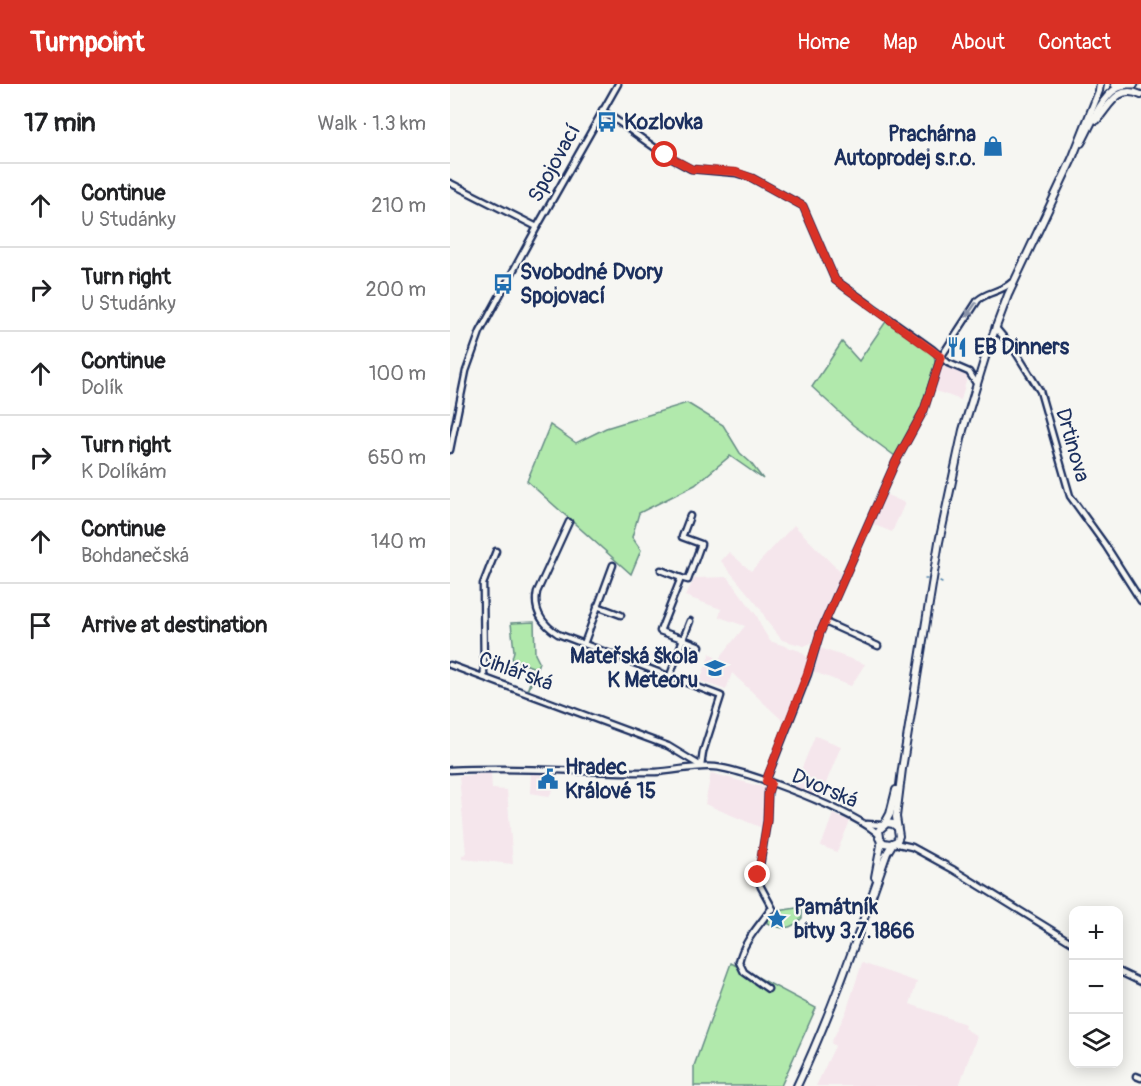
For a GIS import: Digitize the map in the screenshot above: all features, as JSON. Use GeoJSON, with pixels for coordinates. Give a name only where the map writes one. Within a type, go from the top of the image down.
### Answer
{"type":"FeatureCollection","features":[{"type":"Feature","properties":{"kind":"main road"},"geometry":{"type":"LineString","coordinates":[[797,1086],[832,1008],[887,853],[898,838],[896,817],[902,769],[949,489],[976,383],[1015,278],[1072,159],[1100,84]]}},
{"type":"Feature","properties":{"kind":"main road"},"geometry":{"type":"LineString","coordinates":[[1115,84],[1128,85],[1141,90]]}},
{"type":"Feature","properties":{"kind":"main road"},"geometry":{"type":"LineString","coordinates":[[1072,159],[1108,93],[1115,88],[1128,85]]}},
{"type":"Feature","properties":{"kind":"main road"},"geometry":{"type":"LineString","coordinates":[[1091,127],[1117,95],[1130,92],[1141,95]]}},
{"type":"Feature","properties":{"kind":"main road"},"geometry":{"type":"LineString","coordinates":[[871,899],[880,853],[879,836],[890,813],[902,769]]}},
{"type":"Feature","properties":{"kind":"main road","name":"Dvorská"},"geometry":{"type":"LineString","coordinates":[[883,825],[890,823],[899,830]]}},
{"type":"Feature","properties":{"kind":"main road","name":"Dvorská"},"geometry":{"type":"LineString","coordinates":[[879,836],[884,843],[894,843]]}},
{"type":"Feature","properties":{"kind":"street","name":"Spojovací"},"geometry":{"type":"LineString","coordinates":[[450,450],[466,371],[480,332],[617,84]]}},
{"type":"Feature","properties":{"kind":"street"},"geometry":{"type":"LineString","coordinates":[[602,110],[665,155],[692,169],[736,172],[752,178],[803,206],[835,280],[948,363],[969,372],[976,383]]}},
{"type":"Feature","properties":{"kind":"street","name":"Spojovací"},"geometry":{"type":"LineString","coordinates":[[450,183],[537,227]]}},
{"type":"Feature","properties":{"kind":"street"},"geometry":{"type":"LineString","coordinates":[[768,989],[744,972],[739,962],[741,953],[750,938],[773,909],[758,878],[767,821],[768,782],[825,622],[895,463],[924,410],[941,357],[978,300],[983,295],[1004,289],[1015,278]]}},
{"type":"Feature","properties":{"kind":"street","name":"Drtinova"},"geometry":{"type":"LineString","coordinates":[[995,327],[1040,391],[1070,496],[1106,546],[1141,601]]}},
{"type":"Feature","properties":{"kind":"street"},"geometry":{"type":"LineString","coordinates":[[662,570],[688,580],[704,543],[682,537],[690,516]]}},
{"type":"Feature","properties":{"kind":"street"},"geometry":{"type":"LineString","coordinates":[[569,522],[539,587],[536,604],[538,615],[548,628],[558,634],[721,696],[703,752],[701,766]]}},
{"type":"Feature","properties":{"kind":"street"},"geometry":{"type":"LineString","coordinates":[[484,677],[483,584],[496,551]]}},
{"type":"Feature","properties":{"kind":"street"},"geometry":{"type":"LineString","coordinates":[[584,644],[613,565]]}},
{"type":"Feature","properties":{"kind":"street"},"geometry":{"type":"LineString","coordinates":[[681,578],[660,630],[700,646]]}},
{"type":"Feature","properties":{"kind":"street"},"geometry":{"type":"LineString","coordinates":[[597,606],[621,615]]}},
{"type":"Feature","properties":{"kind":"street"},"geometry":{"type":"LineString","coordinates":[[670,676],[690,621]]}},
{"type":"Feature","properties":{"kind":"street"},"geometry":{"type":"LineString","coordinates":[[825,622],[878,646]]}},
{"type":"Feature","properties":{"kind":"street","name":"Cihlářská"},"geometry":{"type":"LineString","coordinates":[[450,665],[657,742],[701,766]]}},
{"type":"Feature","properties":{"kind":"street","name":"Dvorská"},"geometry":{"type":"LineString","coordinates":[[450,770],[515,768],[658,772],[701,766],[736,770],[865,823],[883,825]]}},
{"type":"Feature","properties":{"kind":"street","name":"Dvorská"},"geometry":{"type":"LineString","coordinates":[[865,823],[879,836]]}},
{"type":"Feature","properties":{"kind":"street","name":"Dvorská"},"geometry":{"type":"LineString","coordinates":[[899,830],[912,847]]}},
{"type":"Feature","properties":{"kind":"street","name":"Dvorská"},"geometry":{"type":"LineString","coordinates":[[894,843],[912,847],[954,870],[1069,941]]}},
{"type":"Feature","properties":{"kind":"street"},"geometry":{"type":"LineString","coordinates":[[1123,973],[1141,982]]}},
{"type":"Feature","properties":{"kind":"shaded area"},"geometry":{"type":"Polygon","coordinates":[[[941,365],[968,374],[961,400],[933,390],[941,365]]]}},
{"type":"Feature","properties":{"kind":"shaded area"},"geometry":{"type":"Polygon","coordinates":[[[885,494],[905,503],[892,532],[872,524],[885,494]]]}},
{"type":"Feature","properties":{"kind":"shaded area"},"geometry":{"type":"Polygon","coordinates":[[[794,525],[844,576],[825,619],[821,619],[811,643],[804,646],[782,640],[768,623],[760,608],[721,561],[729,552],[751,571],[794,525]]]}},
{"type":"Feature","properties":{"kind":"shaded area"},"geometry":{"type":"Polygon","coordinates":[[[728,577],[757,616],[770,641],[800,651],[809,659],[784,722],[732,673],[726,690],[700,681],[710,653],[718,660],[745,626],[719,617],[721,609],[685,596],[695,578],[728,577]]]}},
{"type":"Feature","properties":{"kind":"shaded area"},"geometry":{"type":"Polygon","coordinates":[[[820,648],[865,664],[851,686],[812,671],[820,648]]]}},
{"type":"Feature","properties":{"kind":"shaded area"},"geometry":{"type":"Polygon","coordinates":[[[815,736],[841,746],[820,798],[794,787],[815,736]]]}},
{"type":"Feature","properties":{"kind":"shaded area"},"geometry":{"type":"Polygon","coordinates":[[[491,773],[492,789],[507,790],[513,864],[462,859],[462,855],[466,854],[459,776],[491,773]]]}},
{"type":"Feature","properties":{"kind":"shaded area"},"geometry":{"type":"Polygon","coordinates":[[[711,773],[766,788],[762,828],[705,804],[711,773]]]}},
{"type":"Feature","properties":{"kind":"shaded area"},"geometry":{"type":"Polygon","coordinates":[[[531,774],[555,775],[555,787],[549,796],[530,793],[531,774]]]}},
{"type":"Feature","properties":{"kind":"shaded area"},"geometry":{"type":"Polygon","coordinates":[[[833,814],[850,821],[837,852],[821,846],[833,814]]]}},
{"type":"Feature","properties":{"kind":"shaded area"},"geometry":{"type":"Polygon","coordinates":[[[862,963],[917,982],[910,1004],[965,1024],[964,1028],[977,1036],[959,1086],[816,1086],[835,1046],[831,1043],[846,1012],[862,963]]]}},
{"type":"Feature","properties":{"kind":"green space"},"geometry":{"type":"Polygon","coordinates":[[[887,320],[934,353],[935,363],[919,414],[895,456],[853,425],[812,387],[842,342],[859,361],[887,320]]]}},
{"type":"Feature","properties":{"kind":"green space"},"geometry":{"type":"Polygon","coordinates":[[[687,403],[723,425],[740,453],[763,479],[730,456],[695,485],[639,513],[632,537],[641,550],[631,574],[527,481],[550,425],[576,443],[606,428],[687,403]]]}},
{"type":"Feature","properties":{"kind":"green space"},"geometry":{"type":"Polygon","coordinates":[[[534,622],[535,654],[539,662],[529,689],[535,668],[512,659],[514,651],[511,623],[534,622]]]}},
{"type":"Feature","properties":{"kind":"green space"},"geometry":{"type":"Polygon","coordinates":[[[796,908],[802,910],[802,918],[794,925],[782,928],[767,923],[767,918],[772,912],[796,908]]]}},
{"type":"Feature","properties":{"kind":"green space"},"geometry":{"type":"Polygon","coordinates":[[[731,963],[816,1008],[781,1086],[694,1086],[694,1066],[731,963]]]}},
{"type":"Feature","properties":{"kind":"place","name":"Kozlovka"},"geometry":{"type":"Point","coordinates":[607,122]}},
{"type":"Feature","properties":{"kind":"place","name":"Prachárna Autoprodej s.r.o."},"geometry":{"type":"Point","coordinates":[993,146]}},
{"type":"Feature","properties":{"kind":"place","name":"Svobodné Dvory Spojovací"},"geometry":{"type":"Point","coordinates":[503,284]}},
{"type":"Feature","properties":{"kind":"place","name":"EB Dinners"},"geometry":{"type":"Point","coordinates":[957,347]}},
{"type":"Feature","properties":{"kind":"place","name":"Mateřská škola K Meteoru"},"geometry":{"type":"Point","coordinates":[715,668]}},
{"type":"Feature","properties":{"kind":"place","name":"Hradec Králové 15"},"geometry":{"type":"Point","coordinates":[548,779]}},
{"type":"Feature","properties":{"kind":"place","name":"Památník bitvy 3.7.1866"},"geometry":{"type":"Point","coordinates":[777,919]}},
{"type":"Feature","properties":{"kind":"route"},"geometry":{"type":"LineString","coordinates":[[665,155],[692,169],[708,172],[736,172],[752,178],[803,206],[830,273],[835,280],[941,357],[924,410],[895,463],[820,633],[807,674],[768,775],[766,781],[771,783],[758,875]]}}]}
